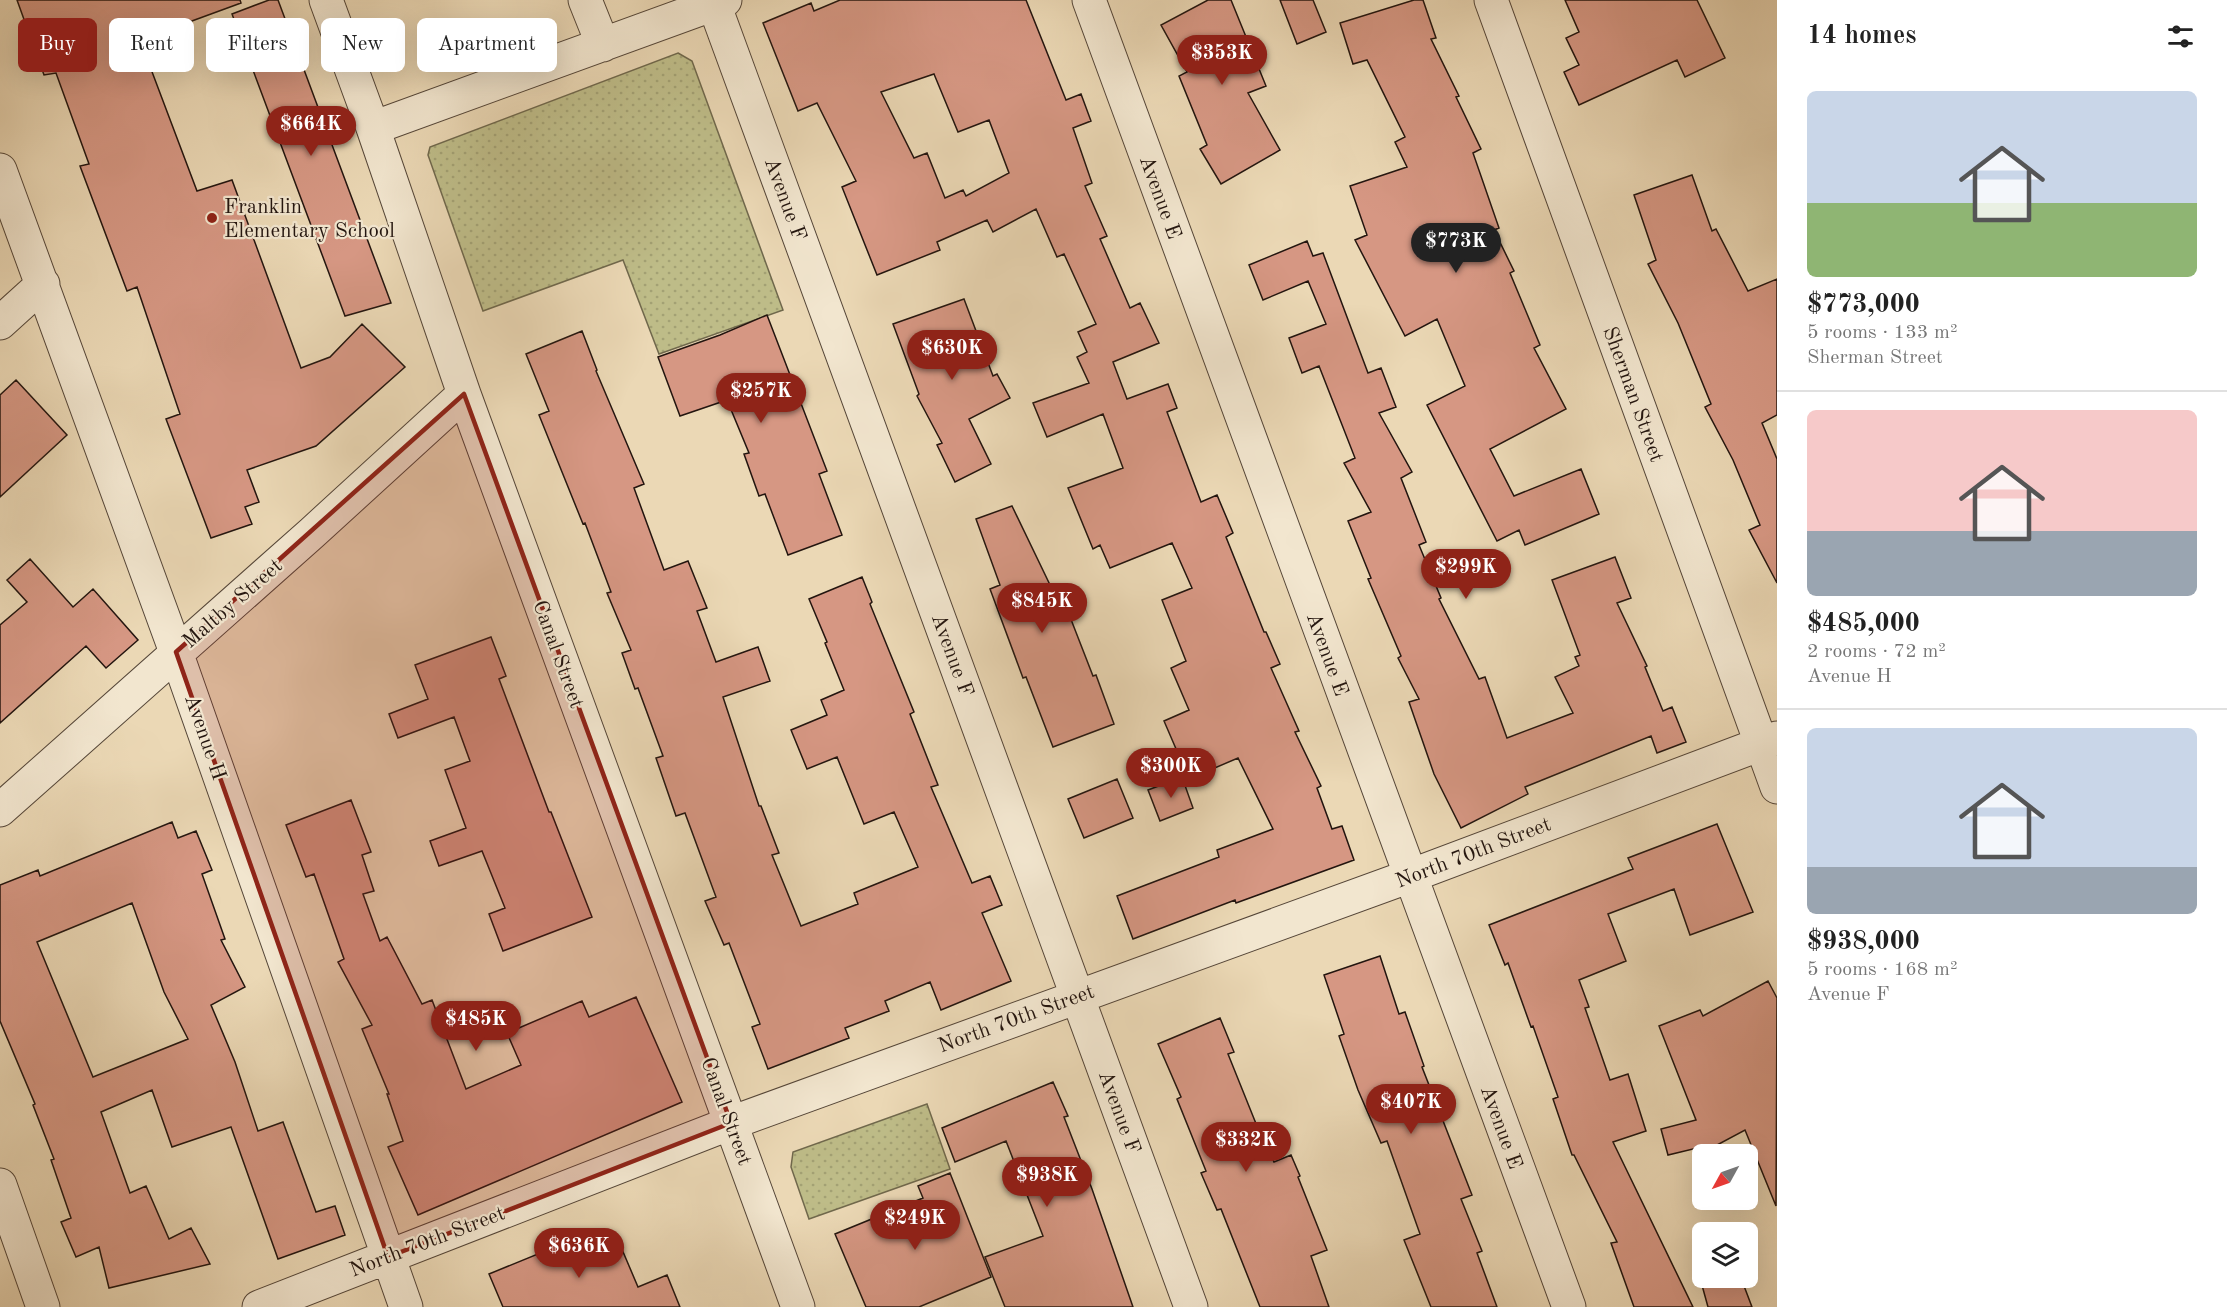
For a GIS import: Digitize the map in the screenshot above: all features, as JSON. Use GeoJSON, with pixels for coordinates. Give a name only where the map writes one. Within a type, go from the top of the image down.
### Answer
{"type":"FeatureCollection","features":[{"type":"Feature","properties":{"kind":"street","name":"Canal Street"},"geometry":{"type":"LineString","coordinates":[[326,0],[373,128],[464,394],[798,1307]]}},
{"type":"Feature","properties":{"kind":"street"},"geometry":{"type":"LineString","coordinates":[[585,0],[603,45]]}},
{"type":"Feature","properties":{"kind":"street","name":"Avenue E"},"geometry":{"type":"LineString","coordinates":[[1089,0],[1569,1307]]}},
{"type":"Feature","properties":{"kind":"street","name":"Sherman Street"},"geometry":{"type":"LineString","coordinates":[[1491,0],[1769,741],[1777,787]]}},
{"type":"Feature","properties":{"kind":"street"},"geometry":{"type":"LineString","coordinates":[[373,128],[719,2]]}},
{"type":"Feature","properties":{"kind":"street","name":"Avenue F"},"geometry":{"type":"LineString","coordinates":[[719,2],[1191,1307]]}},
{"type":"Feature","properties":{"kind":"street","name":"Avenue H"},"geometry":{"type":"LineString","coordinates":[[0,170],[176,652],[406,1307]]}},
{"type":"Feature","properties":{"kind":"street"},"geometry":{"type":"LineString","coordinates":[[0,323],[43,284]]}},
{"type":"Feature","properties":{"kind":"street","name":"Maltby Street"},"geometry":{"type":"LineString","coordinates":[[0,810],[312,533],[464,394]]}},
{"type":"Feature","properties":{"kind":"street","name":"North 70th Street"},"geometry":{"type":"LineString","coordinates":[[259,1307],[731,1123],[1410,876],[1769,741]]}},
{"type":"Feature","properties":{"kind":"street"},"geometry":{"type":"LineString","coordinates":[[0,1185],[43,1307]]}},
{"type":"Feature","properties":{"kind":"highlighted area"},"geometry":{"type":"Polygon","coordinates":[[[464,394],[731,1123],[388,1257],[176,652],[464,394]]]}},
{"type":"Feature","properties":{"kind":"shaded area"},"geometry":{"type":"Polygon","coordinates":[[[678,53],[692,61],[783,310],[659,354],[623,260],[483,311],[428,155],[430,147],[678,53]]]}},
{"type":"Feature","properties":{"kind":"shaded area"},"geometry":{"type":"Polygon","coordinates":[[[927,1104],[950,1169],[809,1219],[791,1167],[793,1152],[927,1104]]]}},
{"type":"Feature","properties":{"kind":"building"},"geometry":{"type":"Polygon","coordinates":[[[17,0],[240,0],[241,3],[194,20],[194,18],[109,18],[109,72],[152,72],[197,191],[232,180],[301,368],[330,357],[362,324],[405,367],[316,446],[247,470],[259,502],[245,507],[252,524],[211,538],[166,419],[180,414],[137,287],[127,291],[80,166],[89,164],[56,73],[44,75],[43,72],[97,72],[97,18],[23,18],[17,0]]]}},
{"type":"Feature","properties":{"kind":"building"},"geometry":{"type":"Polygon","coordinates":[[[269,0],[278,0],[285,18],[233,18],[232,14],[269,0]]]}},
{"type":"Feature","properties":{"kind":"building"},"geometry":{"type":"Polygon","coordinates":[[[840,0],[1026,0],[1066,100],[1081,94],[1091,121],[1073,128],[1092,183],[1085,186],[1107,236],[1100,239],[1130,308],[1140,303],[1159,343],[1113,362],[1127,399],[1168,384],[1177,408],[1167,412],[1201,502],[1217,495],[1233,533],[1226,537],[1264,632],[1280,664],[1271,668],[1299,731],[1295,732],[1321,786],[1317,788],[1332,829],[1342,826],[1354,860],[1236,903],[1235,900],[1133,939],[1117,896],[1219,857],[1217,850],[1273,829],[1238,758],[1189,779],[1164,721],[1189,710],[1171,668],[1186,661],[1162,600],[1192,588],[1172,543],[1110,568],[1100,545],[1093,549],[1068,488],[1123,468],[1103,414],[1047,437],[1033,403],[1089,383],[1077,357],[1087,352],[1078,332],[1096,324],[1064,254],[1057,257],[1036,209],[993,232],[987,220],[937,242],[940,250],[877,275],[842,187],[856,181],[817,103],[798,111],[763,23],[811,3],[814,11],[840,0]],[[934,74],[881,92],[914,158],[927,153],[945,198],[963,190],[966,196],[1009,173],[989,120],[958,132],[934,74]]]}},
{"type":"Feature","properties":{"kind":"building"},"geometry":{"type":"Polygon","coordinates":[[[1208,0],[1231,0],[1266,86],[1248,93],[1280,150],[1221,184],[1200,149],[1207,145],[1179,76],[1187,72],[1161,25],[1208,0]]]}},
{"type":"Feature","properties":{"kind":"building"},"geometry":{"type":"Polygon","coordinates":[[[1280,0],[1313,0],[1326,32],[1297,44],[1280,0]]]}},
{"type":"Feature","properties":{"kind":"building"},"geometry":{"type":"Polygon","coordinates":[[[1414,0],[1423,0],[1436,38],[1431,39],[1459,96],[1456,97],[1481,149],[1473,153],[1499,228],[1494,230],[1514,271],[1510,273],[1540,345],[1534,348],[1566,409],[1490,449],[1514,496],[1581,469],[1599,514],[1525,545],[1519,530],[1497,541],[1427,405],[1465,386],[1437,319],[1405,336],[1355,240],[1367,235],[1350,186],[1407,167],[1395,142],[1405,137],[1367,60],[1353,64],[1340,23],[1414,0]]]}},
{"type":"Feature","properties":{"kind":"building"},"geometry":{"type":"Polygon","coordinates":[[[1565,0],[1697,0],[1725,58],[1685,77],[1677,60],[1579,105],[1564,72],[1579,65],[1566,38],[1579,32],[1565,0]]]}},
{"type":"Feature","properties":{"kind":"building"},"geometry":{"type":"Polygon","coordinates":[[[254,72],[305,72],[391,303],[345,316],[254,72]]]}},
{"type":"Feature","properties":{"kind":"building"},"geometry":{"type":"Polygon","coordinates":[[[1692,175],[1712,231],[1716,229],[1748,291],[1777,279],[1777,415],[1762,423],[1777,459],[1777,583],[1749,530],[1760,525],[1733,460],[1705,407],[1711,404],[1678,323],[1648,264],[1656,260],[1634,195],[1692,175]]]}},
{"type":"Feature","properties":{"kind":"building"},"geometry":{"type":"Polygon","coordinates":[[[1307,241],[1313,256],[1323,253],[1368,373],[1381,368],[1396,407],[1379,413],[1412,472],[1401,478],[1426,542],[1419,545],[1441,598],[1439,599],[1479,679],[1485,677],[1507,738],[1573,713],[1555,677],[1579,666],[1575,657],[1580,655],[1552,580],[1615,557],[1631,598],[1617,603],[1647,666],[1645,667],[1663,711],[1672,707],[1686,742],[1657,753],[1651,736],[1525,787],[1528,794],[1461,828],[1434,774],[1409,702],[1419,699],[1398,658],[1401,656],[1368,579],[1371,578],[1348,521],[1371,512],[1344,463],[1355,458],[1319,366],[1302,373],[1289,338],[1326,324],[1308,281],[1263,300],[1249,265],[1307,241]]]}},
{"type":"Feature","properties":{"kind":"building"},"geometry":{"type":"Polygon","coordinates":[[[964,299],[993,376],[997,374],[1010,398],[969,419],[991,464],[955,482],[937,445],[942,443],[917,396],[919,394],[893,324],[964,299]]]}},
{"type":"Feature","properties":{"kind":"building"},"geometry":{"type":"Polygon","coordinates":[[[767,315],[827,471],[819,474],[842,535],[788,555],[765,494],[759,496],[744,454],[749,453],[727,400],[680,416],[658,357],[767,315]]]}},
{"type":"Feature","properties":{"kind":"building"},"geometry":{"type":"Polygon","coordinates":[[[582,331],[596,371],[644,484],[634,488],[664,570],[688,561],[707,608],[697,611],[716,662],[758,647],[770,681],[723,697],[759,806],[761,806],[779,853],[772,855],[801,926],[858,904],[854,893],[918,867],[894,812],[864,824],[837,757],[807,769],[791,730],[827,715],[821,700],[844,690],[809,599],[862,577],[872,602],[870,604],[914,712],[910,714],[938,785],[931,787],[972,883],[990,876],[1002,905],[982,913],[1011,981],[941,1010],[930,982],[885,1001],[889,1011],[845,1028],[849,1038],[768,1069],[752,1027],[760,1024],[729,943],[724,945],[705,901],[716,897],[685,813],[676,816],[656,758],[663,756],[638,688],[635,689],[622,653],[631,650],[607,593],[611,592],[585,523],[583,524],[539,415],[549,411],[526,354],[582,331]]]}},
{"type":"Feature","properties":{"kind":"building"},"geometry":{"type":"Polygon","coordinates":[[[16,380],[67,435],[0,497],[0,395],[16,380]]]}},
{"type":"Feature","properties":{"kind":"building"},"geometry":{"type":"Polygon","coordinates":[[[1012,506],[1052,589],[1058,586],[1114,724],[1053,747],[1026,677],[1023,678],[990,589],[1000,585],[976,519],[1012,506]]]}},
{"type":"Feature","properties":{"kind":"building"},"geometry":{"type":"Polygon","coordinates":[[[30,559],[73,607],[93,589],[138,640],[106,668],[86,646],[0,723],[0,625],[27,602],[7,580],[30,559]]]}},
{"type":"Feature","properties":{"kind":"building"},"geometry":{"type":"Polygon","coordinates":[[[491,637],[506,676],[499,679],[549,812],[551,812],[592,917],[503,951],[489,914],[505,908],[482,851],[439,866],[430,841],[466,828],[445,770],[470,761],[454,717],[398,738],[389,714],[428,699],[415,665],[491,637]]]}},
{"type":"Feature","properties":{"kind":"building"},"geometry":{"type":"Polygon","coordinates":[[[1182,777],[1193,808],[1160,821],[1148,790],[1182,777]]]}},
{"type":"Feature","properties":{"kind":"building"},"geometry":{"type":"Polygon","coordinates":[[[1117,779],[1133,818],[1084,838],[1068,799],[1117,779]]]}},
{"type":"Feature","properties":{"kind":"building"},"geometry":{"type":"Polygon","coordinates":[[[351,800],[371,852],[362,855],[374,891],[363,894],[380,941],[387,937],[422,1004],[432,1000],[466,1089],[521,1065],[507,1033],[582,1001],[589,1017],[636,997],[682,1102],[418,1215],[388,1147],[403,1141],[387,1094],[389,1094],[362,1029],[372,1025],[338,962],[344,959],[314,874],[306,877],[286,825],[351,800]]]}},
{"type":"Feature","properties":{"kind":"building"},"geometry":{"type":"Polygon","coordinates":[[[172,822],[178,838],[196,831],[212,870],[202,874],[225,939],[221,940],[245,987],[211,1005],[235,1062],[258,1131],[283,1122],[316,1212],[335,1206],[345,1235],[278,1259],[231,1127],[172,1147],[152,1090],[101,1112],[130,1193],[146,1186],[169,1239],[191,1228],[210,1264],[109,1288],[99,1247],[76,1257],[61,1222],[71,1218],[51,1160],[54,1159],[33,1105],[35,1104],[0,1021],[0,885],[38,870],[40,876],[172,822]],[[132,903],[37,942],[93,1077],[188,1039],[164,992],[132,903]]]}},
{"type":"Feature","properties":{"kind":"building"},"geometry":{"type":"Polygon","coordinates":[[[1717,824],[1753,912],[1690,935],[1674,889],[1608,914],[1626,961],[1579,980],[1589,1007],[1585,1008],[1610,1080],[1628,1074],[1646,1131],[1613,1142],[1693,1307],[1634,1307],[1611,1243],[1617,1242],[1572,1155],[1553,1099],[1558,1097],[1533,1026],[1531,1027],[1508,963],[1505,965],[1489,925],[1633,869],[1628,858],[1717,824]]]}},
{"type":"Feature","properties":{"kind":"building"},"geometry":{"type":"Polygon","coordinates":[[[1380,956],[1399,1014],[1405,1012],[1424,1066],[1422,1067],[1472,1195],[1461,1199],[1482,1251],[1477,1253],[1497,1307],[1431,1307],[1404,1240],[1420,1234],[1387,1141],[1381,1143],[1358,1090],[1339,1036],[1344,1034],[1324,975],[1380,956]]]}},
{"type":"Feature","properties":{"kind":"building"},"geometry":{"type":"Polygon","coordinates":[[[1768,981],[1777,998],[1776,1206],[1758,1162],[1758,1144],[1751,1144],[1745,1130],[1719,1144],[1692,1144],[1692,1149],[1668,1155],[1661,1129],[1696,1120],[1659,1026],[1700,1010],[1703,1016],[1768,981]]]}},
{"type":"Feature","properties":{"kind":"building"},"geometry":{"type":"Polygon","coordinates":[[[1220,1018],[1234,1052],[1228,1054],[1265,1146],[1274,1162],[1291,1155],[1300,1176],[1298,1177],[1327,1250],[1311,1256],[1329,1307],[1260,1307],[1221,1209],[1217,1210],[1201,1173],[1206,1171],[1177,1099],[1181,1097],[1158,1044],[1220,1018]]]}},
{"type":"Feature","properties":{"kind":"building"},"geometry":{"type":"Polygon","coordinates":[[[1053,1082],[1068,1116],[1064,1117],[1133,1307],[1005,1307],[985,1257],[1043,1236],[1006,1141],[955,1162],[942,1128],[1053,1082]]]}},
{"type":"Feature","properties":{"kind":"building"},"geometry":{"type":"Polygon","coordinates":[[[950,1173],[991,1277],[919,1307],[866,1307],[835,1234],[923,1198],[918,1186],[950,1173]]]}},
{"type":"Feature","properties":{"kind":"building"},"geometry":{"type":"Polygon","coordinates":[[[594,1231],[601,1248],[618,1240],[638,1287],[667,1275],[680,1307],[503,1307],[489,1274],[594,1231]]]}},
{"type":"Feature","properties":{"kind":"building"},"geometry":{"type":"Polygon","coordinates":[[[1703,1288],[1745,1288],[1752,1307],[1708,1307],[1703,1288]]]}},
{"type":"Feature","properties":{"kind":"place","name":"Franklin Elementary School"},"geometry":{"type":"Point","coordinates":[212,218]}}]}
